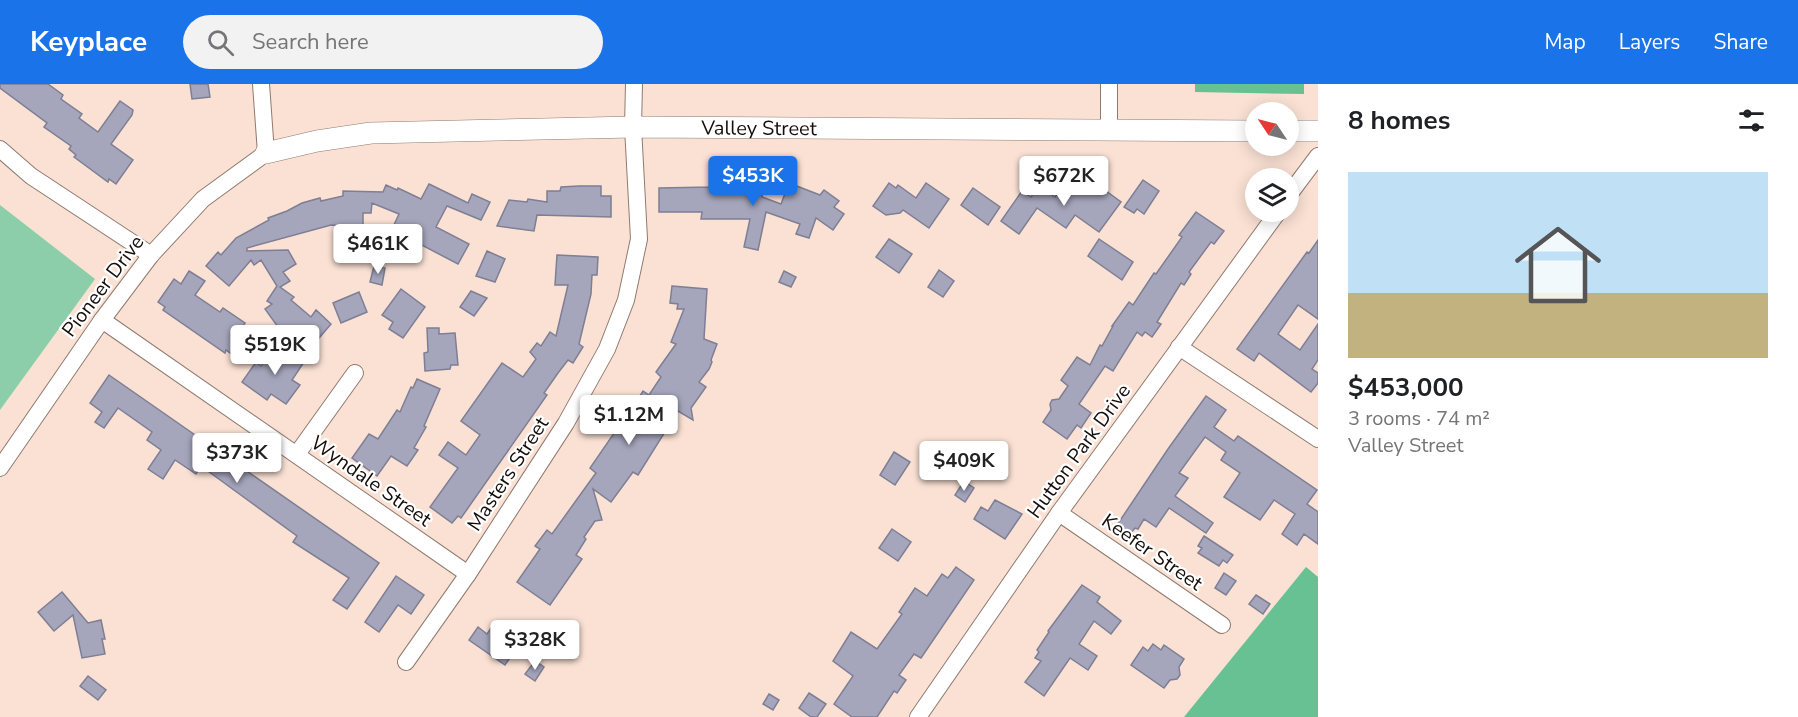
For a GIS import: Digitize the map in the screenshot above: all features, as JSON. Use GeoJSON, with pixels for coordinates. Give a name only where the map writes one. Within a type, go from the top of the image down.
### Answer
{"type":"FeatureCollection","features":[{"type":"Feature","properties":{"kind":"main road","name":"Valley Street"},"geometry":{"type":"LineString","coordinates":[[266,153],[317,141],[371,133],[633,127],[1245,131]]}},
{"type":"Feature","properties":{"kind":"main road"},"geometry":{"type":"LineString","coordinates":[[1299,131],[1318,131]]}},
{"type":"Feature","properties":{"kind":"street"},"geometry":{"type":"LineString","coordinates":[[261,84],[266,153]]}},
{"type":"Feature","properties":{"kind":"street","name":"Masters Street"},"geometry":{"type":"LineString","coordinates":[[406,662],[468,574],[566,423],[607,349],[626,300],[639,239],[633,127],[634,84]]}},
{"type":"Feature","properties":{"kind":"street"},"geometry":{"type":"LineString","coordinates":[[1109,84],[1109,130]]}},
{"type":"Feature","properties":{"kind":"street"},"geometry":{"type":"LineString","coordinates":[[0,149],[31,176],[150,255]]}},
{"type":"Feature","properties":{"kind":"street","name":"Pioneer Drive"},"geometry":{"type":"LineString","coordinates":[[0,468],[102,320],[150,255],[203,199],[266,153]]}},
{"type":"Feature","properties":{"kind":"street"},"geometry":{"type":"LineString","coordinates":[[1299,181],[1318,156]]}},
{"type":"Feature","properties":{"kind":"street","name":"Hutton Park Drive"},"geometry":{"type":"LineString","coordinates":[[918,717],[1059,513],[1271,222]]}},
{"type":"Feature","properties":{"kind":"street","name":"Wyndale Street"},"geometry":{"type":"LineString","coordinates":[[102,320],[468,574]]}},
{"type":"Feature","properties":{"kind":"street"},"geometry":{"type":"LineString","coordinates":[[1179,347],[1318,439]]}},
{"type":"Feature","properties":{"kind":"street"},"geometry":{"type":"LineString","coordinates":[[297,454],[355,373]]}},
{"type":"Feature","properties":{"kind":"street","name":"Keefer Street"},"geometry":{"type":"LineString","coordinates":[[1059,513],[1222,625]]}},
{"type":"Feature","properties":{"kind":"green space"},"geometry":{"type":"Polygon","coordinates":[[[1195,84],[1304,84],[1304,94],[1195,92],[1195,84]]]}},
{"type":"Feature","properties":{"kind":"green space"},"geometry":{"type":"Polygon","coordinates":[[[0,205],[95,279],[0,410],[0,205]]]}},
{"type":"Feature","properties":{"kind":"green space"},"geometry":{"type":"Polygon","coordinates":[[[1306,567],[1318,577],[1318,717],[1184,717],[1306,567]]]}},
{"type":"Feature","properties":{"kind":"building"},"geometry":{"type":"Polygon","coordinates":[[[0,84],[48,84],[63,95],[61,99],[82,114],[79,118],[98,132],[120,101],[133,110],[132,115],[111,144],[133,160],[116,184],[109,179],[108,182],[74,157],[76,155],[69,149],[71,146],[44,127],[47,123],[0,88],[0,84]]]}},
{"type":"Feature","properties":{"kind":"building"},"geometry":{"type":"Polygon","coordinates":[[[190,84],[208,84],[210,97],[192,99],[190,84]]]}},
{"type":"Feature","properties":{"kind":"building"},"geometry":{"type":"Polygon","coordinates":[[[1082,180],[1099,192],[1102,188],[1121,202],[1099,232],[1075,215],[1066,228],[1037,208],[1019,234],[1001,221],[1022,191],[1031,197],[1039,186],[1055,197],[1065,183],[1071,187],[1074,183],[1078,185],[1082,180]]]}},
{"type":"Feature","properties":{"kind":"building"},"geometry":{"type":"Polygon","coordinates":[[[1143,180],[1159,191],[1144,214],[1137,209],[1134,213],[1124,207],[1143,180]]]}},
{"type":"Feature","properties":{"kind":"building"},"geometry":{"type":"Polygon","coordinates":[[[735,182],[763,184],[762,197],[781,204],[789,183],[820,195],[824,190],[839,201],[834,207],[844,214],[833,230],[816,218],[809,238],[796,234],[800,224],[766,212],[758,250],[744,247],[750,219],[701,219],[702,212],[659,212],[659,188],[712,187],[712,185],[735,185],[735,182]]]}},
{"type":"Feature","properties":{"kind":"building"},"geometry":{"type":"Polygon","coordinates":[[[889,183],[896,188],[898,185],[916,198],[926,183],[949,199],[929,228],[903,210],[900,213],[886,215],[873,206],[889,183]]]}},
{"type":"Feature","properties":{"kind":"building"},"geometry":{"type":"Polygon","coordinates":[[[429,184],[468,203],[472,194],[490,202],[481,220],[447,206],[436,227],[469,244],[458,264],[416,242],[418,239],[393,227],[399,214],[372,203],[371,213],[363,213],[363,227],[331,225],[247,248],[247,251],[288,250],[296,264],[283,272],[290,281],[280,287],[294,297],[291,300],[311,317],[316,310],[331,324],[301,359],[265,309],[272,304],[267,301],[277,286],[261,260],[254,265],[251,260],[229,286],[206,266],[218,252],[221,255],[236,238],[269,220],[268,218],[302,203],[320,198],[321,201],[343,196],[343,191],[383,192],[386,185],[421,199],[429,184]]]}},
{"type":"Feature","properties":{"kind":"building"},"geometry":{"type":"Polygon","coordinates":[[[601,186],[601,196],[611,196],[611,217],[537,215],[534,231],[497,226],[509,200],[527,202],[528,199],[547,202],[547,191],[560,191],[561,187],[601,186]]]}},
{"type":"Feature","properties":{"kind":"building"},"geometry":{"type":"Polygon","coordinates":[[[973,188],[1000,207],[988,225],[961,205],[973,188]]]}},
{"type":"Feature","properties":{"kind":"building"},"geometry":{"type":"Polygon","coordinates":[[[1196,212],[1224,231],[1214,244],[1211,242],[1189,272],[1191,274],[1184,285],[1181,283],[1157,322],[1161,324],[1152,337],[1145,332],[1142,336],[1137,332],[1113,371],[1105,366],[1079,404],[1091,413],[1081,428],[1077,425],[1067,439],[1043,422],[1051,410],[1052,400],[1059,399],[1068,386],[1061,380],[1077,357],[1090,365],[1112,326],[1129,302],[1133,305],[1154,273],[1156,274],[1182,237],[1179,235],[1196,212]]]}},
{"type":"Feature","properties":{"kind":"building"},"geometry":{"type":"Polygon","coordinates":[[[889,239],[912,254],[899,273],[876,257],[889,239]]]}},
{"type":"Feature","properties":{"kind":"building"},"geometry":{"type":"Polygon","coordinates":[[[1099,239],[1133,262],[1122,280],[1088,256],[1099,239]]]}},
{"type":"Feature","properties":{"kind":"building"},"geometry":{"type":"Polygon","coordinates":[[[1318,240],[1318,319],[1298,305],[1278,334],[1300,350],[1318,324],[1318,360],[1312,369],[1318,373],[1318,383],[1311,392],[1259,353],[1254,361],[1237,349],[1318,240]]]}},
{"type":"Feature","properties":{"kind":"building"},"geometry":{"type":"Polygon","coordinates":[[[487,251],[505,259],[495,282],[476,276],[487,251]]]}},
{"type":"Feature","properties":{"kind":"building"},"geometry":{"type":"Polygon","coordinates":[[[557,255],[598,257],[597,275],[592,275],[591,294],[579,344],[583,347],[573,363],[568,360],[558,373],[544,393],[547,395],[461,518],[458,516],[452,523],[430,507],[458,468],[439,455],[448,442],[466,455],[480,435],[461,421],[502,363],[523,377],[536,359],[530,352],[537,343],[541,346],[550,332],[556,336],[568,285],[555,285],[557,255]]]}},
{"type":"Feature","properties":{"kind":"building"},"geometry":{"type":"Polygon","coordinates":[[[374,266],[385,268],[382,285],[370,282],[374,266]]]}},
{"type":"Feature","properties":{"kind":"building"},"geometry":{"type":"Polygon","coordinates":[[[939,270],[954,281],[943,297],[928,287],[939,270]]]}},
{"type":"Feature","properties":{"kind":"building"},"geometry":{"type":"Polygon","coordinates":[[[189,271],[205,281],[195,295],[220,312],[223,308],[245,323],[242,328],[249,333],[234,356],[226,350],[225,353],[163,310],[165,307],[158,302],[174,279],[181,284],[189,271]]]}},
{"type":"Feature","properties":{"kind":"building"},"geometry":{"type":"Polygon","coordinates":[[[784,271],[796,277],[791,287],[779,282],[784,271]]]}},
{"type":"Feature","properties":{"kind":"building"},"geometry":{"type":"Polygon","coordinates":[[[672,286],[707,289],[704,339],[717,344],[709,369],[699,382],[706,387],[691,408],[693,420],[678,411],[638,475],[633,472],[611,502],[593,489],[602,520],[595,521],[584,537],[586,539],[576,555],[582,559],[550,605],[517,582],[540,549],[535,546],[547,530],[552,534],[596,473],[590,468],[619,426],[632,436],[646,416],[633,407],[643,391],[649,395],[661,377],[656,372],[676,344],[671,342],[684,309],[677,309],[678,304],[670,303],[672,286]]]}},
{"type":"Feature","properties":{"kind":"building"},"geometry":{"type":"Polygon","coordinates":[[[401,289],[425,307],[403,338],[389,329],[393,322],[382,315],[401,289]]]}},
{"type":"Feature","properties":{"kind":"building"},"geometry":{"type":"Polygon","coordinates":[[[471,291],[487,298],[474,316],[460,307],[471,291]]]}},
{"type":"Feature","properties":{"kind":"building"},"geometry":{"type":"Polygon","coordinates":[[[359,292],[367,312],[341,323],[333,303],[359,292]]]}},
{"type":"Feature","properties":{"kind":"building"},"geometry":{"type":"Polygon","coordinates":[[[427,328],[439,328],[439,334],[455,333],[458,365],[451,365],[450,369],[425,371],[424,353],[428,352],[427,328]]]}},
{"type":"Feature","properties":{"kind":"building"},"geometry":{"type":"Polygon","coordinates":[[[278,345],[304,362],[292,380],[300,385],[286,404],[271,394],[267,400],[242,382],[256,362],[261,366],[278,345]]]}},
{"type":"Feature","properties":{"kind":"building"},"geometry":{"type":"Polygon","coordinates":[[[109,375],[379,563],[347,609],[333,600],[349,578],[293,542],[297,536],[201,466],[196,474],[175,460],[163,479],[148,469],[161,450],[147,440],[152,432],[118,408],[104,428],[95,422],[102,412],[90,403],[109,375]]]}},
{"type":"Feature","properties":{"kind":"building"},"geometry":{"type":"Polygon","coordinates":[[[417,379],[440,389],[424,426],[426,427],[414,448],[418,450],[407,466],[391,456],[377,476],[352,458],[369,434],[378,439],[397,410],[400,412],[417,379]]]}},
{"type":"Feature","properties":{"kind":"building"},"geometry":{"type":"Polygon","coordinates":[[[1206,396],[1226,410],[1214,427],[1234,441],[1238,436],[1317,490],[1307,504],[1318,512],[1318,544],[1304,534],[1297,545],[1282,534],[1295,514],[1274,500],[1260,520],[1224,497],[1240,473],[1221,460],[1226,452],[1205,437],[1179,473],[1188,478],[1175,496],[1213,523],[1206,533],[1169,508],[1156,527],[1144,519],[1138,529],[1135,528],[1130,534],[1117,525],[1206,396]]]}},
{"type":"Feature","properties":{"kind":"building"},"geometry":{"type":"Polygon","coordinates":[[[894,452],[910,462],[895,485],[880,475],[894,452]]]}},
{"type":"Feature","properties":{"kind":"building"},"geometry":{"type":"Polygon","coordinates":[[[964,481],[974,488],[965,502],[955,495],[964,481]]]}},
{"type":"Feature","properties":{"kind":"building"},"geometry":{"type":"Polygon","coordinates":[[[995,500],[1022,514],[1005,539],[974,519],[981,507],[988,511],[995,500]]]}},
{"type":"Feature","properties":{"kind":"building"},"geometry":{"type":"Polygon","coordinates":[[[892,529],[911,542],[898,561],[879,548],[892,529]]]}},
{"type":"Feature","properties":{"kind":"building"},"geometry":{"type":"Polygon","coordinates":[[[1204,536],[1233,555],[1227,563],[1223,560],[1219,566],[1198,553],[1202,548],[1198,546],[1204,536]]]}},
{"type":"Feature","properties":{"kind":"building"},"geometry":{"type":"Polygon","coordinates":[[[956,567],[974,580],[921,658],[914,654],[899,675],[906,680],[897,693],[894,691],[877,717],[852,717],[834,704],[853,676],[833,661],[851,632],[877,649],[902,614],[899,612],[915,588],[927,596],[942,574],[948,578],[956,567]]]}},
{"type":"Feature","properties":{"kind":"building"},"geometry":{"type":"Polygon","coordinates":[[[1224,573],[1236,581],[1226,595],[1215,588],[1224,573]]]}},
{"type":"Feature","properties":{"kind":"building"},"geometry":{"type":"Polygon","coordinates":[[[396,576],[424,595],[411,614],[398,605],[379,632],[365,622],[396,576]]]}},
{"type":"Feature","properties":{"kind":"building"},"geometry":{"type":"Polygon","coordinates":[[[1082,585],[1100,597],[1097,602],[1121,621],[1111,634],[1094,621],[1079,644],[1097,656],[1088,670],[1070,658],[1044,696],[1025,682],[1041,661],[1035,658],[1048,631],[1082,585]]]}},
{"type":"Feature","properties":{"kind":"building"},"geometry":{"type":"Polygon","coordinates":[[[62,592],[88,623],[101,620],[105,654],[82,658],[73,615],[54,631],[38,612],[62,592]]]}},
{"type":"Feature","properties":{"kind":"building"},"geometry":{"type":"Polygon","coordinates":[[[1256,595],[1270,604],[1263,614],[1249,604],[1256,595]]]}},
{"type":"Feature","properties":{"kind":"building"},"geometry":{"type":"Polygon","coordinates":[[[496,621],[522,640],[505,665],[469,640],[478,627],[487,634],[496,621]]]}},
{"type":"Feature","properties":{"kind":"building"},"geometry":{"type":"Polygon","coordinates":[[[1153,644],[1161,650],[1164,645],[1184,659],[1179,667],[1180,675],[1177,679],[1170,680],[1164,688],[1131,665],[1143,647],[1148,651],[1153,644]]]}},
{"type":"Feature","properties":{"kind":"building"},"geometry":{"type":"Polygon","coordinates":[[[535,661],[544,667],[535,681],[525,674],[535,661]]]}},
{"type":"Feature","properties":{"kind":"building"},"geometry":{"type":"Polygon","coordinates":[[[88,676],[106,690],[98,700],[80,686],[88,676]]]}},
{"type":"Feature","properties":{"kind":"building"},"geometry":{"type":"Polygon","coordinates":[[[809,693],[826,704],[817,717],[811,717],[799,708],[809,693]]]}},
{"type":"Feature","properties":{"kind":"building"},"geometry":{"type":"Polygon","coordinates":[[[769,694],[779,700],[773,710],[763,704],[769,694]]]}}]}
